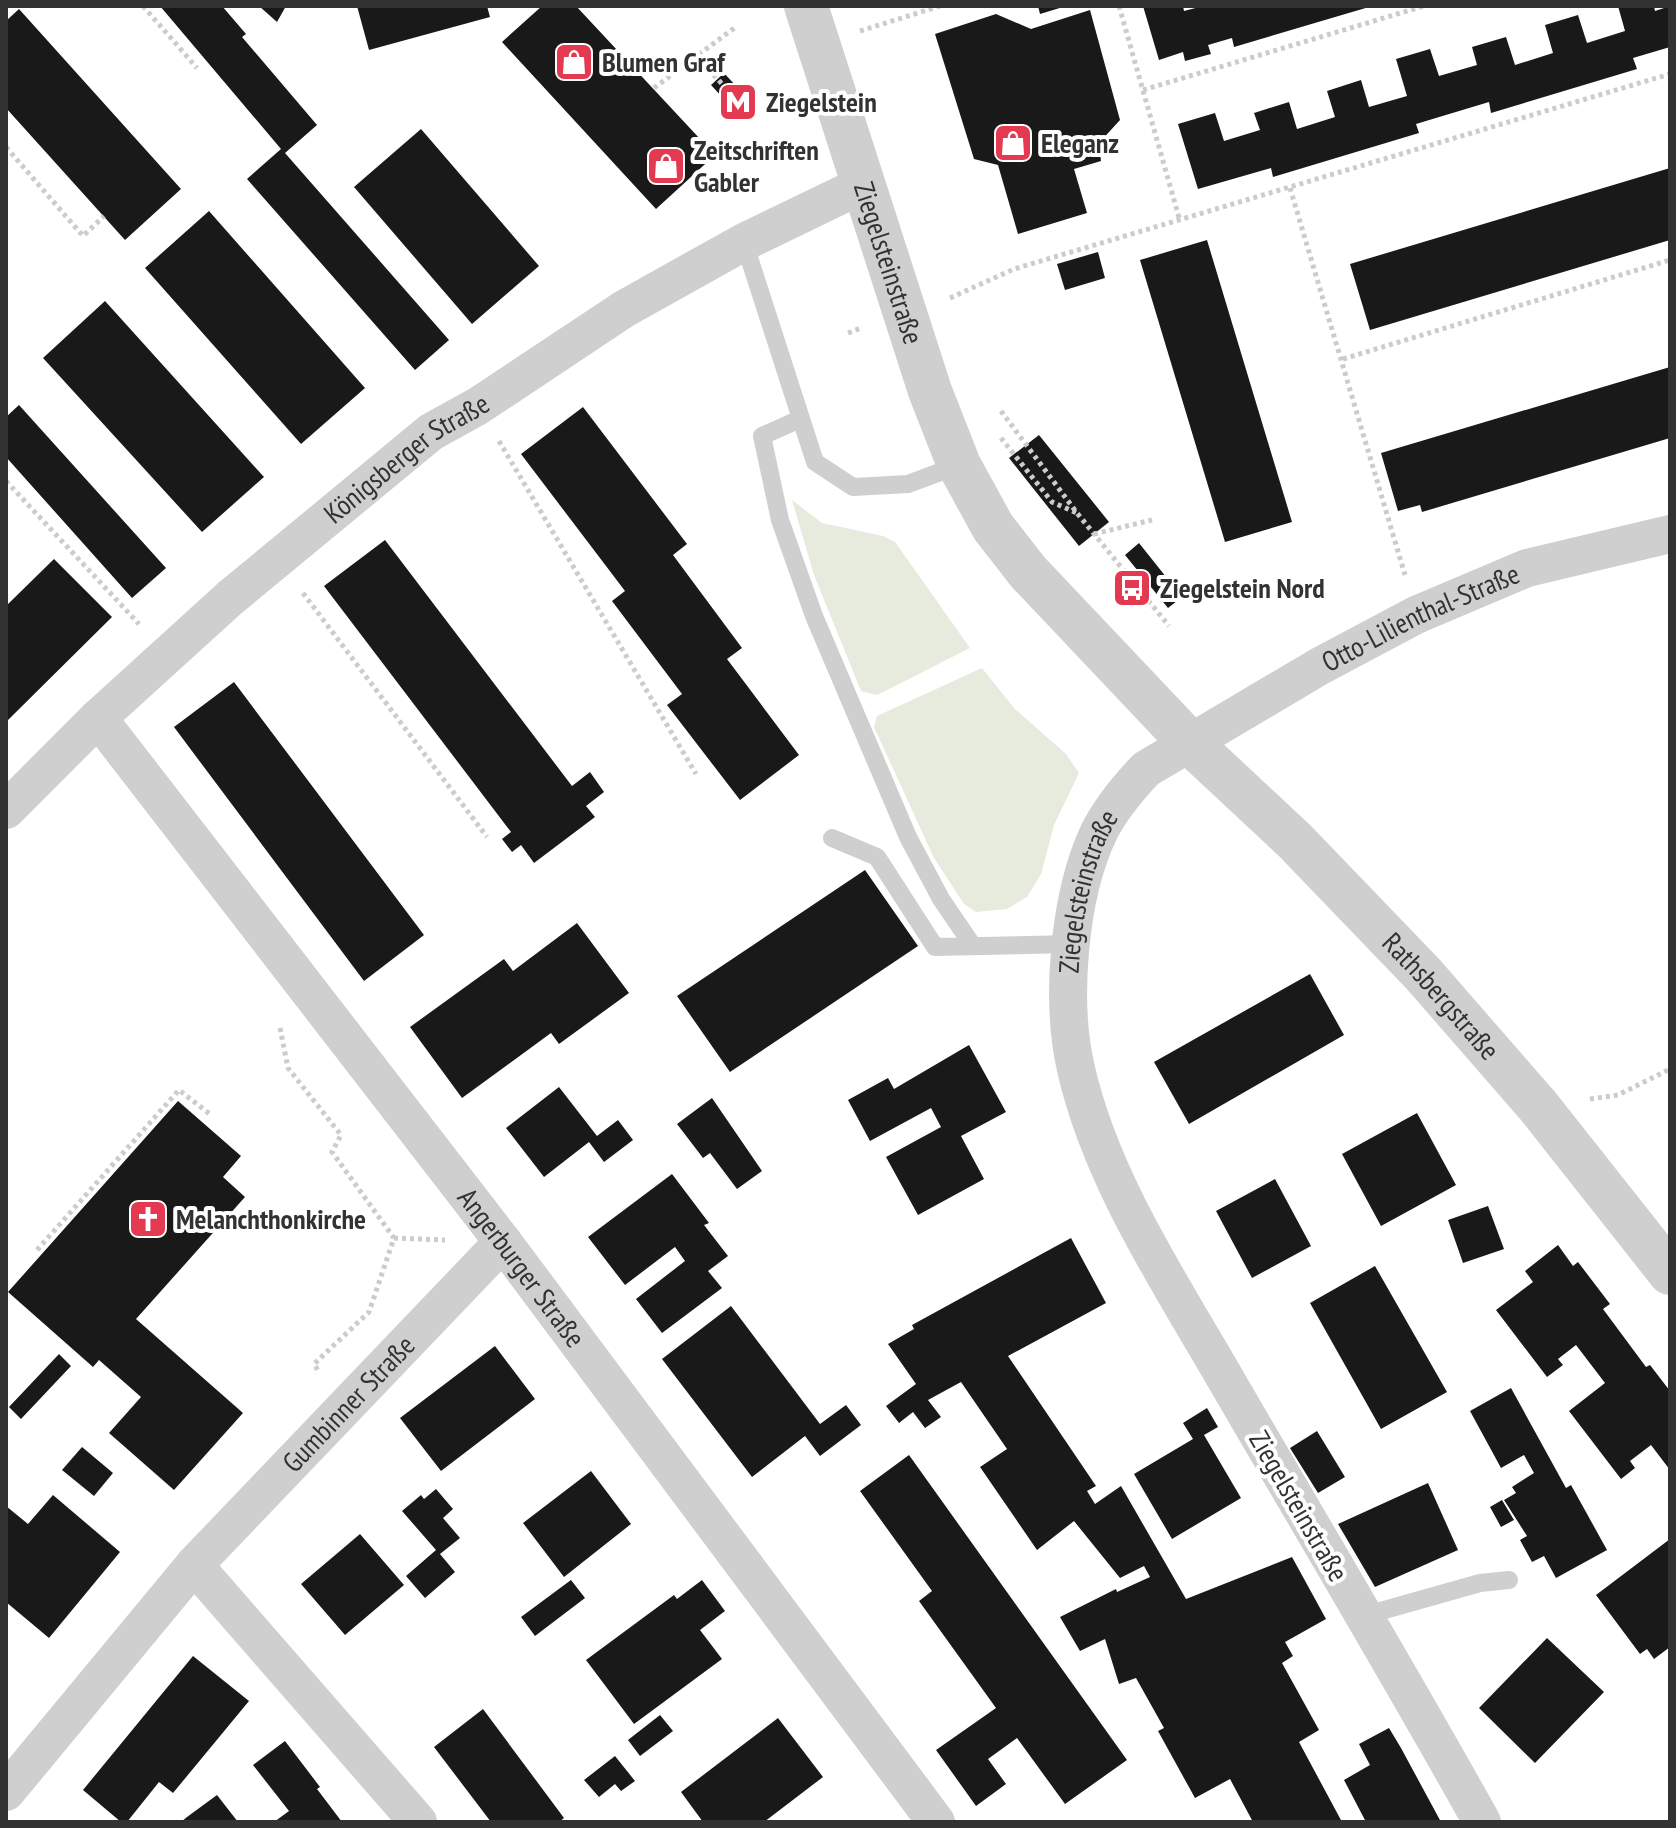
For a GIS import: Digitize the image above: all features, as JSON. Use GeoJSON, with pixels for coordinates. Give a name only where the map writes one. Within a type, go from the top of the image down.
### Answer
{"type":"FeatureCollection","features":[{"type":"Feature","properties":{"kind":"street","name":"Ziegelsteinstraße"},"geometry":{"type":"LineString","coordinates":[[812,25],[902,314],[959,465],[993,527],[1028,572],[1189,742],[1146,769],[1123,793],[1099,832],[1086,870],[1072,944],[1069,1020],[1075,1066],[1108,1161],[1163,1270],[1482,1822]]}},
{"type":"Feature","properties":{"kind":"street","name":"Königsberger Straße"},"geometry":{"type":"LineString","coordinates":[[6,810],[167,654],[276,558],[431,432],[478,406],[624,309],[744,242],[862,185]]}},
{"type":"Feature","properties":{"kind":"street","name":"Otto-Lilienthal-Straße"},"geometry":{"type":"LineString","coordinates":[[1189,742],[1416,615],[1527,568],[1670,534]]}},
{"type":"Feature","properties":{"kind":"street","name":"Angerburger Straße"},"geometry":{"type":"LineString","coordinates":[[98,718],[503,1242],[936,1822]]}},
{"type":"Feature","properties":{"kind":"street","name":"Rathsbergstraße"},"geometry":{"type":"LineString","coordinates":[[1189,742],[1367,913],[1538,1106],[1670,1273]]}},
{"type":"Feature","properties":{"kind":"street","name":"Gumbinner Straße"},"geometry":{"type":"LineString","coordinates":[[6,1792],[194,1565],[503,1242]]}},
{"type":"Feature","properties":{"kind":"street"},"geometry":{"type":"LineString","coordinates":[[194,1565],[418,1822]]}},
{"type":"Feature","properties":{"kind":"lane"},"geometry":{"type":"LineString","coordinates":[[744,242],[815,462],[853,487],[908,484],[959,465]]}},
{"type":"Feature","properties":{"kind":"lane"},"geometry":{"type":"LineString","coordinates":[[800,419],[762,436],[780,520],[814,616],[908,837],[941,899],[973,946]]}},
{"type":"Feature","properties":{"kind":"lane"},"geometry":{"type":"LineString","coordinates":[[832,838],[877,857],[935,947],[1072,944]]}},
{"type":"Feature","properties":{"kind":"lane"},"geometry":{"type":"LineString","coordinates":[[1363,1616],[1480,1583],[1509,1580]]}},
{"type":"Feature","properties":{"kind":"path"},"geometry":{"type":"LineString","coordinates":[[143,6],[197,68]]}},
{"type":"Feature","properties":{"kind":"path"},"geometry":{"type":"LineString","coordinates":[[812,25],[940,6]]}},
{"type":"Feature","properties":{"kind":"path"},"geometry":{"type":"LineString","coordinates":[[1119,6],[1180,221]]}},
{"type":"Feature","properties":{"kind":"path"},"geometry":{"type":"LineString","coordinates":[[1143,90],[1424,6]]}},
{"type":"Feature","properties":{"kind":"path"},"geometry":{"type":"LineString","coordinates":[[654,88],[737,26]]}},
{"type":"Feature","properties":{"kind":"path"},"geometry":{"type":"LineString","coordinates":[[697,57],[724,86]]}},
{"type":"Feature","properties":{"kind":"path"},"geometry":{"type":"LineString","coordinates":[[848,333],[969,291],[1014,269],[1670,74]]}},
{"type":"Feature","properties":{"kind":"path"},"geometry":{"type":"LineString","coordinates":[[6,147],[83,236],[104,216]]}},
{"type":"Feature","properties":{"kind":"path"},"geometry":{"type":"LineString","coordinates":[[1290,188],[1343,359],[1416,615]]}},
{"type":"Feature","properties":{"kind":"path"},"geometry":{"type":"LineString","coordinates":[[1343,359],[1670,260]]}},
{"type":"Feature","properties":{"kind":"path"},"geometry":{"type":"LineString","coordinates":[[478,406],[696,774]]}},
{"type":"Feature","properties":{"kind":"path"},"geometry":{"type":"LineString","coordinates":[[1001,411],[1077,513],[1169,626]]}},
{"type":"Feature","properties":{"kind":"path"},"geometry":{"type":"LineString","coordinates":[[997,433],[1052,502],[1077,513]]}},
{"type":"Feature","properties":{"kind":"path"},"geometry":{"type":"LineString","coordinates":[[6,481],[167,654]]}},
{"type":"Feature","properties":{"kind":"path"},"geometry":{"type":"LineString","coordinates":[[1094,534],[1152,520]]}},
{"type":"Feature","properties":{"kind":"path"},"geometry":{"type":"LineString","coordinates":[[276,558],[487,837]]}},
{"type":"Feature","properties":{"kind":"path"},"geometry":{"type":"LineString","coordinates":[[279,1021],[288,1068],[341,1135],[332,1152],[394,1238],[369,1312],[314,1364],[341,1411]]}},
{"type":"Feature","properties":{"kind":"path"},"geometry":{"type":"LineString","coordinates":[[1538,1106],[1618,1095],[1670,1069]]}},
{"type":"Feature","properties":{"kind":"path"},"geometry":{"type":"LineString","coordinates":[[37,1250],[179,1090],[211,1115]]}},
{"type":"Feature","properties":{"kind":"shaded area"},"geometry":{"type":"Polygon","coordinates":[[[792,500],[822,523],[883,536],[895,542],[970,648],[877,695],[861,691],[814,575],[792,500]]]}},
{"type":"Feature","properties":{"kind":"shaded area"},"geometry":{"type":"Polygon","coordinates":[[[982,668],[1014,708],[1066,754],[1079,773],[1054,825],[1041,874],[1027,897],[1007,909],[976,912],[964,904],[934,858],[874,727],[877,716],[982,668]]]}},
{"type":"Feature","properties":{"kind":"building"},"geometry":{"type":"Polygon","coordinates":[[[160,6],[222,6],[246,34],[242,37],[317,125],[285,153],[449,340],[415,370],[247,179],[281,149],[160,6]]]}},
{"type":"Feature","properties":{"kind":"building"},"geometry":{"type":"Polygon","coordinates":[[[259,6],[286,6],[277,22],[259,6]]]}},
{"type":"Feature","properties":{"kind":"building"},"geometry":{"type":"Polygon","coordinates":[[[357,6],[487,6],[490,17],[369,50],[357,6]]]}},
{"type":"Feature","properties":{"kind":"building"},"geometry":{"type":"Polygon","coordinates":[[[542,6],[576,6],[715,155],[656,209],[502,42],[542,6]]]}},
{"type":"Feature","properties":{"kind":"building"},"geometry":{"type":"Polygon","coordinates":[[[1038,6],[1063,6],[1063,7],[1040,14],[1038,6]]]}},
{"type":"Feature","properties":{"kind":"building"},"geometry":{"type":"Polygon","coordinates":[[[1143,6],[1183,6],[1184,11],[1203,6],[1369,7],[1234,47],[1232,38],[1208,45],[1211,54],[1185,61],[1183,52],[1159,60],[1143,6]]]}},
{"type":"Feature","properties":{"kind":"building"},"geometry":{"type":"Polygon","coordinates":[[[1618,6],[1654,6],[1655,11],[1670,6],[1670,47],[1633,58],[1637,69],[1491,113],[1489,102],[1416,124],[1419,133],[1273,177],[1271,168],[1198,189],[1178,124],[1215,113],[1224,141],[1260,130],[1254,113],[1289,102],[1297,129],[1335,117],[1327,91],[1361,80],[1369,107],[1407,96],[1396,59],[1430,49],[1439,76],[1477,65],[1472,47],[1506,37],[1515,65],[1553,53],[1545,25],[1578,15],[1587,43],[1625,31],[1618,6]]]}},
{"type":"Feature","properties":{"kind":"building"},"geometry":{"type":"Polygon","coordinates":[[[19,9],[181,189],[125,240],[6,108],[6,21],[19,9]]]}},
{"type":"Feature","properties":{"kind":"building"},"geometry":{"type":"Polygon","coordinates":[[[1090,10],[1120,120],[1099,143],[1101,161],[1074,169],[1087,213],[1018,234],[998,165],[974,159],[935,34],[996,14],[1031,29],[1090,10]]]}},
{"type":"Feature","properties":{"kind":"building"},"geometry":{"type":"Polygon","coordinates":[[[724,73],[737,87],[723,98],[711,85],[724,73]]]}},
{"type":"Feature","properties":{"kind":"building"},"geometry":{"type":"Polygon","coordinates":[[[421,129],[539,266],[472,324],[354,187],[421,129]]]}},
{"type":"Feature","properties":{"kind":"building"},"geometry":{"type":"Polygon","coordinates":[[[1670,168],[1670,240],[1370,330],[1350,264],[1670,168]]]}},
{"type":"Feature","properties":{"kind":"building"},"geometry":{"type":"Polygon","coordinates":[[[209,211],[365,388],[301,444],[145,268],[209,211]]]}},
{"type":"Feature","properties":{"kind":"building"},"geometry":{"type":"Polygon","coordinates":[[[1207,240],[1292,522],[1225,542],[1140,260],[1207,240]]]}},
{"type":"Feature","properties":{"kind":"building"},"geometry":{"type":"Polygon","coordinates":[[[1098,252],[1105,278],[1065,290],[1057,264],[1098,252]]]}},
{"type":"Feature","properties":{"kind":"building"},"geometry":{"type":"Polygon","coordinates":[[[105,301],[264,477],[202,532],[43,358],[105,301]]]}},
{"type":"Feature","properties":{"kind":"building"},"geometry":{"type":"Polygon","coordinates":[[[1670,367],[1670,438],[1422,512],[1420,505],[1398,511],[1381,453],[1670,367]]]}},
{"type":"Feature","properties":{"kind":"building"},"geometry":{"type":"Polygon","coordinates":[[[19,405],[166,568],[132,598],[6,457],[6,417],[19,405]]]}},
{"type":"Feature","properties":{"kind":"building"},"geometry":{"type":"Polygon","coordinates":[[[583,407],[687,544],[673,555],[742,648],[727,659],[799,755],[740,800],[667,705],[682,694],[612,601],[625,591],[521,454],[583,407]]]}},
{"type":"Feature","properties":{"kind":"building"},"geometry":{"type":"Polygon","coordinates":[[[1039,435],[1109,522],[1079,546],[1009,458],[1039,435]]]}},
{"type":"Feature","properties":{"kind":"building"},"geometry":{"type":"Polygon","coordinates":[[[385,540],[572,786],[590,772],[604,792],[586,806],[595,817],[534,863],[521,845],[512,852],[502,839],[511,832],[324,586],[385,540]]]}},
{"type":"Feature","properties":{"kind":"building"},"geometry":{"type":"Polygon","coordinates":[[[1139,543],[1182,597],[1168,608],[1125,555],[1139,543]]]}},
{"type":"Feature","properties":{"kind":"building"},"geometry":{"type":"Polygon","coordinates":[[[54,559],[112,617],[6,722],[6,606],[54,559]]]}},
{"type":"Feature","properties":{"kind":"building"},"geometry":{"type":"Polygon","coordinates":[[[234,682],[424,935],[364,981],[174,727],[234,682]]]}},
{"type":"Feature","properties":{"kind":"building"},"geometry":{"type":"Polygon","coordinates":[[[865,870],[918,946],[730,1072],[677,996],[865,870]]]}},
{"type":"Feature","properties":{"kind":"building"},"geometry":{"type":"Polygon","coordinates":[[[577,923],[629,993],[559,1044],[551,1033],[462,1098],[410,1027],[504,959],[513,971],[577,923]]]}},
{"type":"Feature","properties":{"kind":"building"},"geometry":{"type":"Polygon","coordinates":[[[1310,974],[1344,1035],[1189,1124],[1154,1062],[1310,974]]]}},
{"type":"Feature","properties":{"kind":"building"},"geometry":{"type":"Polygon","coordinates":[[[969,1045],[1006,1112],[961,1136],[984,1179],[918,1215],[886,1157],[941,1127],[931,1108],[870,1141],[848,1100],[888,1078],[894,1089],[969,1045]]]}},
{"type":"Feature","properties":{"kind":"building"},"geometry":{"type":"Polygon","coordinates":[[[559,1087],[597,1136],[618,1120],[633,1140],[604,1162],[589,1142],[544,1177],[506,1128],[559,1087]]]}},
{"type":"Feature","properties":{"kind":"building"},"geometry":{"type":"Polygon","coordinates":[[[712,1098],[762,1171],[737,1189],[710,1153],[703,1158],[677,1124],[712,1098]]]}},
{"type":"Feature","properties":{"kind":"building","name":"Melanchthonkirche"},"geometry":{"type":"Polygon","coordinates":[[[178,1101],[241,1156],[223,1177],[245,1197],[136,1319],[243,1413],[174,1490],[109,1433],[141,1397],[99,1360],[93,1367],[8,1292],[178,1101]]]}},
{"type":"Feature","properties":{"kind":"building"},"geometry":{"type":"Polygon","coordinates":[[[1417,1113],[1456,1185],[1381,1226],[1342,1154],[1417,1113]]]}},
{"type":"Feature","properties":{"kind":"building"},"geometry":{"type":"Polygon","coordinates":[[[672,1174],[709,1223],[704,1225],[728,1256],[708,1271],[722,1288],[662,1333],[636,1299],[685,1261],[675,1247],[625,1285],[588,1237],[672,1174]]]}},
{"type":"Feature","properties":{"kind":"building"},"geometry":{"type":"Polygon","coordinates":[[[1275,1179],[1311,1246],[1252,1278],[1216,1211],[1275,1179]]]}},
{"type":"Feature","properties":{"kind":"building"},"geometry":{"type":"Polygon","coordinates":[[[1488,1206],[1504,1249],[1463,1263],[1448,1220],[1488,1206]]]}},
{"type":"Feature","properties":{"kind":"building"},"geometry":{"type":"Polygon","coordinates":[[[1071,1238],[1106,1303],[1008,1356],[1096,1486],[1087,1491],[1095,1504],[1121,1486],[1186,1599],[1292,1557],[1326,1619],[1285,1642],[1293,1656],[1282,1663],[1319,1730],[1299,1742],[1342,1822],[1253,1822],[1230,1779],[1195,1798],[1158,1731],[1164,1728],[1136,1678],[1119,1684],[1105,1639],[1080,1651],[1060,1617],[1116,1589],[1117,1592],[1150,1577],[1144,1566],[1120,1578],[1074,1521],[1037,1550],[980,1467],[1007,1449],[961,1382],[928,1400],[941,1417],[925,1428],[913,1412],[899,1423],[886,1406],[916,1384],[888,1344],[914,1329],[912,1325],[1071,1238]]]}},
{"type":"Feature","properties":{"kind":"building"},"geometry":{"type":"Polygon","coordinates":[[[1558,1245],[1573,1266],[1578,1262],[1610,1304],[1603,1309],[1646,1367],[1650,1365],[1670,1391],[1670,1470],[1651,1445],[1630,1461],[1635,1468],[1621,1479],[1569,1411],[1605,1383],[1576,1345],[1558,1359],[1563,1365],[1547,1377],[1496,1310],[1533,1282],[1525,1271],[1558,1245]]]}},
{"type":"Feature","properties":{"kind":"building"},"geometry":{"type":"Polygon","coordinates":[[[1375,1266],[1447,1392],[1381,1429],[1310,1303],[1375,1266]]]}},
{"type":"Feature","properties":{"kind":"building"},"geometry":{"type":"Polygon","coordinates":[[[731,1306],[820,1424],[846,1405],[861,1425],[820,1456],[805,1436],[752,1477],[662,1359],[731,1306]]]}},
{"type":"Feature","properties":{"kind":"building"},"geometry":{"type":"Polygon","coordinates":[[[495,1346],[535,1399],[441,1471],[400,1418],[495,1346]]]}},
{"type":"Feature","properties":{"kind":"building"},"geometry":{"type":"Polygon","coordinates":[[[59,1354],[71,1366],[21,1419],[9,1407],[59,1354]]]}},
{"type":"Feature","properties":{"kind":"building"},"geometry":{"type":"Polygon","coordinates":[[[1511,1388],[1566,1488],[1571,1485],[1607,1550],[1556,1578],[1544,1556],[1532,1562],[1520,1540],[1527,1536],[1504,1500],[1516,1493],[1512,1487],[1534,1473],[1524,1455],[1501,1468],[1470,1411],[1511,1388]]]}},
{"type":"Feature","properties":{"kind":"building"},"geometry":{"type":"Polygon","coordinates":[[[1207,1408],[1218,1427],[1204,1435],[1241,1498],[1172,1539],[1134,1474],[1193,1439],[1183,1423],[1207,1408]]]}},
{"type":"Feature","properties":{"kind":"building"},"geometry":{"type":"Polygon","coordinates":[[[1317,1431],[1345,1477],[1318,1493],[1290,1448],[1317,1431]]]}},
{"type":"Feature","properties":{"kind":"building"},"geometry":{"type":"Polygon","coordinates":[[[82,1447],[113,1473],[94,1496],[62,1470],[82,1447]]]}},
{"type":"Feature","properties":{"kind":"building"},"geometry":{"type":"Polygon","coordinates":[[[909,1455],[1127,1760],[1065,1804],[1017,1738],[988,1759],[1006,1784],[976,1806],[936,1750],[996,1708],[919,1601],[932,1591],[860,1491],[909,1455]]]}},
{"type":"Feature","properties":{"kind":"building"},"geometry":{"type":"Polygon","coordinates":[[[591,1471],[631,1524],[564,1577],[523,1523],[591,1471]]]}},
{"type":"Feature","properties":{"kind":"building"},"geometry":{"type":"Polygon","coordinates":[[[1428,1483],[1458,1550],[1375,1587],[1338,1524],[1428,1483]]]}},
{"type":"Feature","properties":{"kind":"building"},"geometry":{"type":"Polygon","coordinates":[[[436,1489],[453,1509],[443,1518],[460,1538],[440,1554],[455,1572],[425,1598],[406,1576],[436,1550],[402,1511],[421,1495],[424,1499],[436,1489]]]}},
{"type":"Feature","properties":{"kind":"building"},"geometry":{"type":"Polygon","coordinates":[[[53,1495],[120,1552],[49,1638],[6,1602],[6,1506],[28,1524],[53,1495]]]}},
{"type":"Feature","properties":{"kind":"building"},"geometry":{"type":"Polygon","coordinates":[[[1502,1500],[1514,1520],[1501,1527],[1490,1507],[1502,1500]]]}},
{"type":"Feature","properties":{"kind":"building"},"geometry":{"type":"Polygon","coordinates":[[[360,1534],[404,1585],[345,1635],[301,1584],[360,1534]]]}},
{"type":"Feature","properties":{"kind":"building"},"geometry":{"type":"Polygon","coordinates":[[[1670,1539],[1670,1647],[1654,1659],[1647,1649],[1640,1654],[1596,1595],[1670,1539]]]}},
{"type":"Feature","properties":{"kind":"building"},"geometry":{"type":"Polygon","coordinates":[[[571,1580],[585,1598],[535,1636],[521,1617],[571,1580]]]}},
{"type":"Feature","properties":{"kind":"building"},"geometry":{"type":"Polygon","coordinates":[[[702,1580],[725,1611],[700,1630],[722,1659],[634,1724],[586,1660],[674,1595],[677,1599],[702,1580]]]}},
{"type":"Feature","properties":{"kind":"building"},"geometry":{"type":"Polygon","coordinates":[[[1547,1638],[1604,1692],[1535,1763],[1479,1708],[1547,1638]]]}},
{"type":"Feature","properties":{"kind":"building"},"geometry":{"type":"Polygon","coordinates":[[[193,1656],[249,1701],[173,1793],[159,1782],[127,1822],[121,1822],[83,1790],[193,1656]]]}},
{"type":"Feature","properties":{"kind":"building"},"geometry":{"type":"Polygon","coordinates":[[[483,1709],[564,1818],[559,1822],[491,1822],[434,1747],[483,1709]]]}},
{"type":"Feature","properties":{"kind":"building"},"geometry":{"type":"Polygon","coordinates":[[[660,1715],[673,1731],[640,1756],[628,1740],[660,1715]]]}},
{"type":"Feature","properties":{"kind":"building"},"geometry":{"type":"Polygon","coordinates":[[[778,1718],[823,1777],[764,1822],[703,1822],[681,1792],[778,1718]]]}},
{"type":"Feature","properties":{"kind":"building"},"geometry":{"type":"Polygon","coordinates":[[[1389,1728],[1441,1822],[1366,1822],[1344,1780],[1370,1765],[1359,1744],[1389,1728]]]}},
{"type":"Feature","properties":{"kind":"building"},"geometry":{"type":"Polygon","coordinates":[[[285,1741],[342,1822],[274,1822],[289,1811],[253,1765],[285,1741]]]}},
{"type":"Feature","properties":{"kind":"building"},"geometry":{"type":"Polygon","coordinates":[[[615,1756],[635,1781],[621,1791],[615,1784],[599,1797],[584,1780],[615,1756]]]}},
{"type":"Feature","properties":{"kind":"building"},"geometry":{"type":"Polygon","coordinates":[[[217,1795],[238,1822],[181,1822],[187,1817],[217,1795]]]}},
{"type":"Feature","properties":{"kind":"place","name":"Blumen Graf"},"geometry":{"type":"Point","coordinates":[574,62]}},
{"type":"Feature","properties":{"kind":"place","name":"Ziegelstein"},"geometry":{"type":"Point","coordinates":[738,102]}},
{"type":"Feature","properties":{"kind":"place","name":"Eleganz"},"geometry":{"type":"Point","coordinates":[1013,143]}},
{"type":"Feature","properties":{"kind":"place","name":"Zeitschriften Gabler"},"geometry":{"type":"Point","coordinates":[666,166]}},
{"type":"Feature","properties":{"kind":"place","name":"Ziegelstein Nord"},"geometry":{"type":"Point","coordinates":[1132,588]}},
{"type":"Feature","properties":{"kind":"place","name":"Melanchthonkirche"},"geometry":{"type":"Point","coordinates":[148,1219]}}]}
